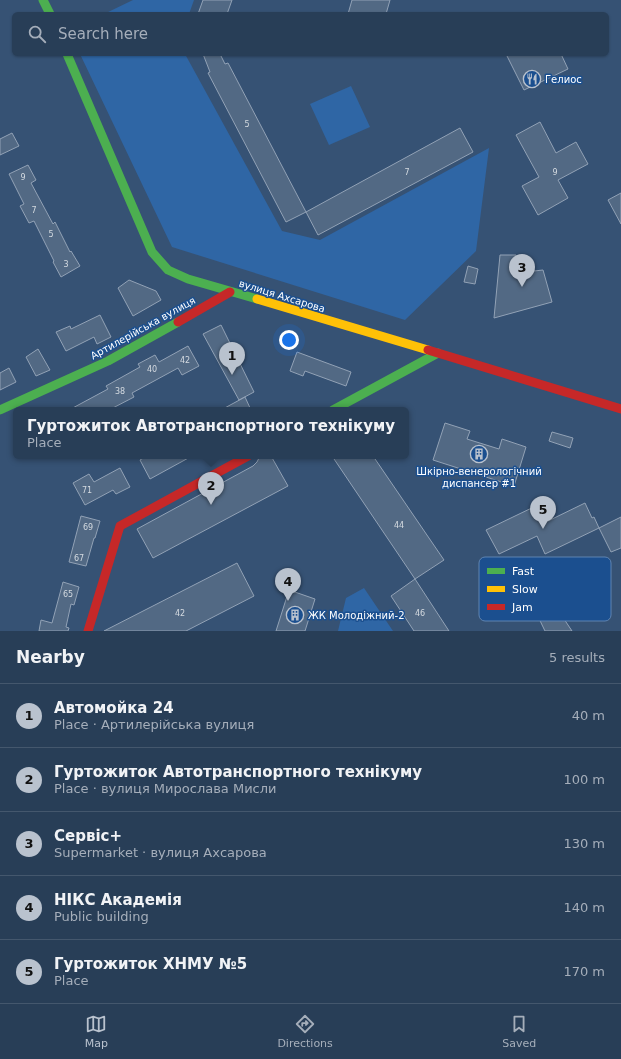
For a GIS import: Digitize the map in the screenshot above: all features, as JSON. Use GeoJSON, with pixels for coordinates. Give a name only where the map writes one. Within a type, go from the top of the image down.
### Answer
{"type":"FeatureCollection","features":[{"type":"Feature","properties":{"kind":"street"},"geometry":{"type":"LineString","coordinates":[[43,0],[49,12]]}},
{"type":"Feature","properties":{"kind":"street","name":"вулиця Ахсарова"},"geometry":{"type":"LineString","coordinates":[[68,56],[152,252],[168,270],[188,279],[230,292],[621,409]]}},
{"type":"Feature","properties":{"kind":"street","name":"Артилерійська вулиця"},"geometry":{"type":"LineString","coordinates":[[0,410],[108,361],[230,292]]}},
{"type":"Feature","properties":{"kind":"street"},"geometry":{"type":"LineString","coordinates":[[339,407],[438,353]]}},
{"type":"Feature","properties":{"kind":"street"},"geometry":{"type":"LineString","coordinates":[[88,631],[120,526],[243,459]]}},
{"type":"Feature","properties":{"kind":"shaded area"},"geometry":{"type":"Polygon","coordinates":[[[133,0],[194,0],[190,12],[108,12],[133,0]]]}},
{"type":"Feature","properties":{"kind":"shaded area"},"geometry":{"type":"Polygon","coordinates":[[[81,56],[186,56],[282,231],[320,240],[489,148],[476,251],[405,320],[172,247],[81,56]]]}},
{"type":"Feature","properties":{"kind":"shaded area"},"geometry":{"type":"Polygon","coordinates":[[[351,86],[370,127],[329,145],[310,104],[351,86]]]}},
{"type":"Feature","properties":{"kind":"shaded area"},"geometry":{"type":"Polygon","coordinates":[[[364,588],[393,631],[338,631],[346,598],[364,588]]]}},
{"type":"Feature","properties":{"kind":"building"},"geometry":{"type":"Polygon","coordinates":[[[203,0],[232,0],[228,12],[199,12],[203,0]]]}},
{"type":"Feature","properties":{"kind":"building"},"geometry":{"type":"Polygon","coordinates":[[[352,0],[390,0],[387,12],[349,12],[352,0]]]}},
{"type":"Feature","properties":{"kind":"building"},"geometry":{"type":"Polygon","coordinates":[[[204,56],[221,56],[225,64],[228,63],[306,212],[286,222],[208,73],[210,72],[204,56]]]}},
{"type":"Feature","properties":{"kind":"building","name":"Гелиос"},"geometry":{"type":"Polygon","coordinates":[[[507,56],[562,56],[568,69],[524,90],[507,56]]]}},
{"type":"Feature","properties":{"kind":"building"},"geometry":{"type":"Polygon","coordinates":[[[540,122],[556,153],[576,142],[588,164],[558,180],[568,198],[538,215],[522,186],[539,177],[516,135],[540,122]]]}},
{"type":"Feature","properties":{"kind":"building"},"geometry":{"type":"Polygon","coordinates":[[[460,128],[473,152],[318,235],[306,212],[460,128]]]}},
{"type":"Feature","properties":{"kind":"building"},"geometry":{"type":"Polygon","coordinates":[[[12,133],[19,146],[0,155],[0,139],[12,133]]]}},
{"type":"Feature","properties":{"kind":"building"},"geometry":{"type":"Polygon","coordinates":[[[28,165],[36,180],[31,183],[53,224],[55,222],[70,252],[71,251],[80,266],[61,277],[34,221],[29,223],[20,206],[24,204],[9,174],[28,165]]]}},
{"type":"Feature","properties":{"kind":"building"},"geometry":{"type":"Polygon","coordinates":[[[621,193],[621,224],[608,200],[621,193]]]}},
{"type":"Feature","properties":{"kind":"building"},"geometry":{"type":"Polygon","coordinates":[[[500,255],[516,255],[516,273],[543,270],[552,302],[494,318],[500,255]]]}},
{"type":"Feature","properties":{"kind":"building"},"geometry":{"type":"Polygon","coordinates":[[[468,266],[478,269],[475,284],[464,282],[468,266]]]}},
{"type":"Feature","properties":{"kind":"building"},"geometry":{"type":"Polygon","coordinates":[[[129,280],[156,291],[161,300],[133,316],[118,288],[129,280]]]}},
{"type":"Feature","properties":{"kind":"building"},"geometry":{"type":"Polygon","coordinates":[[[100,315],[111,337],[97,344],[94,337],[66,351],[56,332],[70,326],[71,329],[100,315]]]}},
{"type":"Feature","properties":{"kind":"building"},"geometry":{"type":"Polygon","coordinates":[[[221,325],[254,392],[239,400],[203,334],[221,325]]]}},
{"type":"Feature","properties":{"kind":"building"},"geometry":{"type":"Polygon","coordinates":[[[188,346],[199,366],[182,375],[178,368],[132,393],[134,397],[115,407],[75,407],[108,389],[106,386],[140,367],[138,364],[155,355],[159,362],[188,346]]]}},
{"type":"Feature","properties":{"kind":"building"},"geometry":{"type":"Polygon","coordinates":[[[38,349],[50,370],[36,376],[26,357],[38,349]]]}},
{"type":"Feature","properties":{"kind":"building"},"geometry":{"type":"Polygon","coordinates":[[[297,352],[351,372],[346,386],[305,371],[303,376],[290,371],[297,352]]]}},
{"type":"Feature","properties":{"kind":"building"},"geometry":{"type":"Polygon","coordinates":[[[9,368],[16,382],[0,390],[0,373],[9,368]]]}},
{"type":"Feature","properties":{"kind":"building"},"geometry":{"type":"Polygon","coordinates":[[[245,397],[250,407],[227,407],[245,397]]]}},
{"type":"Feature","properties":{"kind":"building","name":"Шкірно-венерологічний диспансер #1"},"geometry":{"type":"Polygon","coordinates":[[[445,423],[470,431],[467,439],[499,449],[502,439],[526,447],[514,486],[433,460],[445,423]]]}},
{"type":"Feature","properties":{"kind":"building"},"geometry":{"type":"Polygon","coordinates":[[[552,432],[573,438],[570,448],[549,441],[552,432]]]}},
{"type":"Feature","properties":{"kind":"building"},"geometry":{"type":"Polygon","coordinates":[[[142,459],[187,459],[150,479],[140,460],[142,459]]]}},
{"type":"Feature","properties":{"kind":"building"},"geometry":{"type":"Polygon","coordinates":[[[258,459],[273,459],[288,486],[153,558],[137,529],[253,466],[258,459]]]}},
{"type":"Feature","properties":{"kind":"building"},"geometry":{"type":"Polygon","coordinates":[[[334,459],[375,459],[444,560],[415,579],[334,459]]]}},
{"type":"Feature","properties":{"kind":"building"},"geometry":{"type":"Polygon","coordinates":[[[120,468],[130,487],[116,494],[113,490],[85,505],[73,483],[89,474],[94,482],[120,468]]]}},
{"type":"Feature","properties":{"kind":"building"},"geometry":{"type":"Polygon","coordinates":[[[585,503],[592,518],[594,517],[599,528],[545,554],[537,536],[499,554],[486,530],[540,504],[548,521],[585,503]]]}},
{"type":"Feature","properties":{"kind":"building"},"geometry":{"type":"Polygon","coordinates":[[[81,516],[100,521],[86,566],[69,562],[81,516]]]}},
{"type":"Feature","properties":{"kind":"building"},"geometry":{"type":"Polygon","coordinates":[[[621,517],[621,548],[611,552],[599,528],[621,517]]]}},
{"type":"Feature","properties":{"kind":"building"},"geometry":{"type":"Polygon","coordinates":[[[237,563],[254,596],[186,631],[104,631],[237,563]]]}},
{"type":"Feature","properties":{"kind":"building"},"geometry":{"type":"Polygon","coordinates":[[[415,579],[449,631],[414,631],[391,596],[415,579]]]}},
{"type":"Feature","properties":{"kind":"building"},"geometry":{"type":"Polygon","coordinates":[[[63,582],[79,587],[74,605],[71,604],[66,627],[69,628],[68,631],[39,631],[41,620],[52,623],[63,582]]]}},
{"type":"Feature","properties":{"kind":"building","name":"ЖК Молодіжний-2"},"geometry":{"type":"Polygon","coordinates":[[[289,590],[315,599],[305,631],[276,631],[289,590]]]}},
{"type":"Feature","properties":{"kind":"building"},"geometry":{"type":"Polygon","coordinates":[[[540,621],[565,621],[572,631],[545,631],[540,621]]]}},
{"type":"Feature","properties":{"kind":"traffic: fast"},"geometry":{"type":"LineString","coordinates":[[43,0],[49,12]]}},
{"type":"Feature","properties":{"kind":"traffic: fast"},"geometry":{"type":"LineString","coordinates":[[68,56],[152,252],[168,270],[188,279],[257,299]]}},
{"type":"Feature","properties":{"kind":"traffic: fast"},"geometry":{"type":"LineString","coordinates":[[0,410],[108,361],[178,322]]}},
{"type":"Feature","properties":{"kind":"traffic: fast"},"geometry":{"type":"LineString","coordinates":[[339,407],[438,353]]}},
{"type":"Feature","properties":{"kind":"traffic: slow"},"geometry":{"type":"LineString","coordinates":[[257,299],[428,350]]}},
{"type":"Feature","properties":{"kind":"traffic: jam"},"geometry":{"type":"LineString","coordinates":[[178,322],[230,292]]}},
{"type":"Feature","properties":{"kind":"traffic: jam"},"geometry":{"type":"LineString","coordinates":[[428,350],[621,409]]}},
{"type":"Feature","properties":{"kind":"traffic: jam"},"geometry":{"type":"LineString","coordinates":[[88,631],[120,526],[243,459]]}},
{"type":"Feature","properties":{"kind":"place","name":"Гелиос"},"geometry":{"type":"Point","coordinates":[532,79]}},
{"type":"Feature","properties":{"kind":"place","name":"Сервіс+"},"geometry":{"type":"Point","coordinates":[522,287]}},
{"type":"Feature","properties":{"kind":"place","name":"Автомойка 24"},"geometry":{"type":"Point","coordinates":[232,375]}},
{"type":"Feature","properties":{"kind":"place","name":"Шкірно-венерологічний диспансер #1"},"geometry":{"type":"Point","coordinates":[479,454]}},
{"type":"Feature","properties":{"kind":"place","name":"Гуртожиток Автотранспортного технікуму"},"geometry":{"type":"Point","coordinates":[211,505]}},
{"type":"Feature","properties":{"kind":"place","name":"Гуртожиток ХНМУ №5"},"geometry":{"type":"Point","coordinates":[543,529]}},
{"type":"Feature","properties":{"kind":"place","name":"НІКС Академія"},"geometry":{"type":"Point","coordinates":[288,601]}},
{"type":"Feature","properties":{"kind":"place","name":"ЖК Молодіжний-2"},"geometry":{"type":"Point","coordinates":[295,615]}}]}
